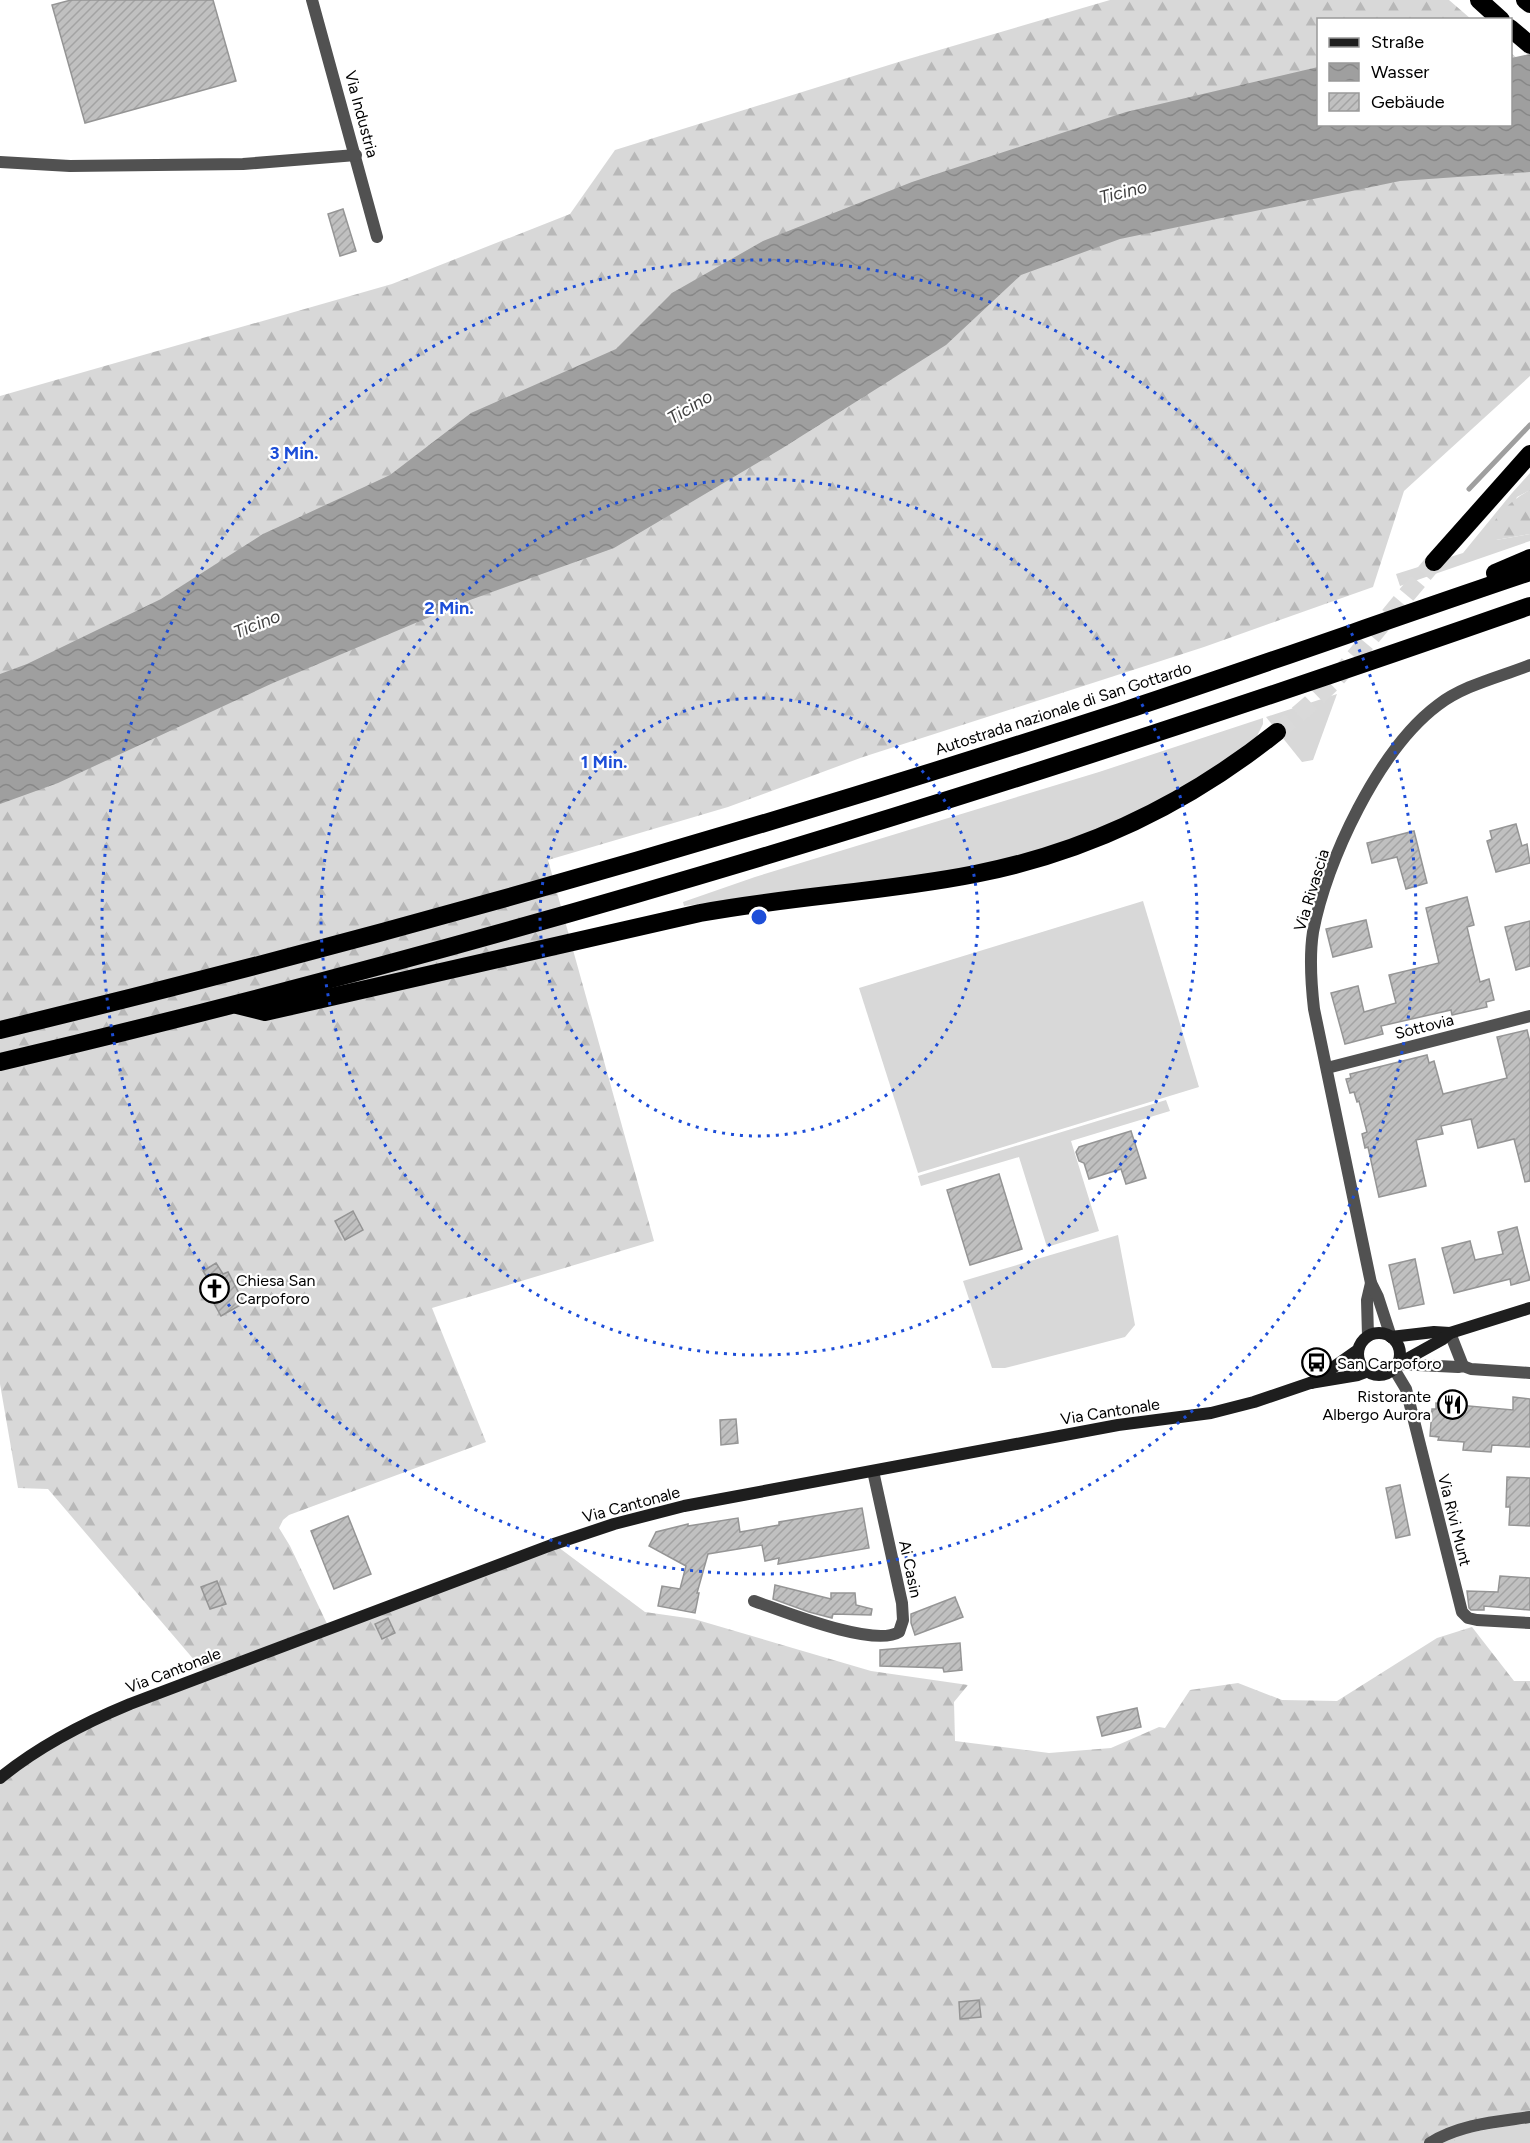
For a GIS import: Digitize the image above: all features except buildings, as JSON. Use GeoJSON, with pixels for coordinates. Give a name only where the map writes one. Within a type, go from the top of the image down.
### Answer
{"type":"FeatureCollection","features":[{"type":"Feature","properties":{"kind":"highway"},"geometry":{"type":"LineString","coordinates":[[1479,0],[1499,18]]}},
{"type":"Feature","properties":{"kind":"highway"},"geometry":{"type":"LineString","coordinates":[[1525,0],[1530,4]]}},
{"type":"Feature","properties":{"kind":"highway"},"geometry":{"type":"LineString","coordinates":[[1512,30],[1530,45]]}},
{"type":"Feature","properties":{"kind":"highway"},"geometry":{"type":"LineString","coordinates":[[1434,562],[1530,454]]}},
{"type":"Feature","properties":{"kind":"highway"},"geometry":{"type":"LineString","coordinates":[[1389,620],[1530,558]]}},
{"type":"Feature","properties":{"kind":"highway"},"geometry":{"type":"LineString","coordinates":[[1389,620],[1530,572]]}},
{"type":"Feature","properties":{"kind":"highway"},"geometry":{"type":"LineString","coordinates":[[0,1062],[232,1004],[495,934],[862,826],[1180,726],[1530,606]]}},
{"type":"Feature","properties":{"kind":"highway","name":"Autostrada nazionale di San Gottardo"},"geometry":{"type":"LineString","coordinates":[[0,1029],[394,928],[747,828],[1116,713],[1389,620]]}},
{"type":"Feature","properties":{"kind":"highway"},"geometry":{"type":"LineString","coordinates":[[232,1004],[265,1012],[700,913],[749,904],[944,880],[1033,861],[1105,836],[1154,813],[1226,770],[1277,732]]}},
{"type":"Feature","properties":{"kind":"main road"},"geometry":{"type":"LineString","coordinates":[[1391,1337],[1434,1332],[1450,1333],[1530,1308]]}},
{"type":"Feature","properties":{"kind":"main road"},"geometry":{"type":"LineString","coordinates":[[1396,1366],[1400,1352],[1396,1341],[1391,1337],[1380,1333],[1363,1340],[1358,1350],[1359,1362],[1366,1372],[1378,1376],[1390,1373],[1396,1366],[1450,1333]]}},
{"type":"Feature","properties":{"kind":"main road","name":"Via Cantonale"},"geometry":{"type":"LineString","coordinates":[[1310,1383],[1358,1350]]}},
{"type":"Feature","properties":{"kind":"main road","name":"Via Cantonale"},"geometry":{"type":"LineString","coordinates":[[0,1778],[59,1738],[103,1715],[554,1544],[614,1524],[684,1506],[1118,1425],[1211,1413],[1254,1402],[1310,1383],[1366,1372]]}},
{"type":"Feature","properties":{"kind":"street","name":"Via Industria"},"geometry":{"type":"LineString","coordinates":[[312,0],[377,237]]}},
{"type":"Feature","properties":{"kind":"street"},"geometry":{"type":"LineString","coordinates":[[0,162],[70,166],[243,164],[356,155]]}},
{"type":"Feature","properties":{"kind":"street","name":"Via Rivascia"},"geometry":{"type":"LineString","coordinates":[[1391,1337],[1371,1283],[1314,1009],[1310,958],[1313,934],[1323,894],[1349,829],[1369,789],[1402,741],[1438,705],[1464,691],[1530,665]]}},
{"type":"Feature","properties":{"kind":"street","name":"Sottovia"},"geometry":{"type":"LineString","coordinates":[[1327,1068],[1530,1016]]}},
{"type":"Feature","properties":{"kind":"street","name":"Via Rivascia"},"geometry":{"type":"LineString","coordinates":[[1368,1336],[1367,1299],[1371,1283]]}},
{"type":"Feature","properties":{"kind":"street"},"geometry":{"type":"LineString","coordinates":[[1450,1333],[1463,1366]]}},
{"type":"Feature","properties":{"kind":"street"},"geometry":{"type":"LineString","coordinates":[[1396,1366],[1463,1366],[1471,1369],[1530,1373]]}},
{"type":"Feature","properties":{"kind":"street","name":"Via Rivi Munt"},"geometry":{"type":"LineString","coordinates":[[1396,1366],[1406,1389],[1462,1612],[1472,1619],[1530,1623]]}},
{"type":"Feature","properties":{"kind":"street","name":"Ai Casin"},"geometry":{"type":"LineString","coordinates":[[754,1601],[852,1632],[884,1636],[899,1632],[903,1620],[902,1603],[873,1471]]}},
{"type":"Feature","properties":{"kind":"street"},"geometry":{"type":"LineString","coordinates":[[1430,2143],[1445,2134],[1465,2127],[1530,2117]]}},
{"type":"Feature","properties":{"kind":"green space"},"geometry":{"type":"Polygon","coordinates":[[[1110,0],[1449,0],[1470,18],[1317,18],[1317,126],[1512,126],[1512,54],[1530,69],[1530,376],[1404,491],[1373,587],[1204,647],[863,757],[728,807],[548,860],[654,1241],[432,1308],[486,1442],[289,1515],[279,1528],[329,1628],[554,1544],[645,1612],[694,1619],[871,1671],[968,1685],[954,1702],[955,1741],[1049,1753],[1111,1748],[1159,1727],[1165,1728],[1190,1690],[1238,1683],[1282,1700],[1337,1701],[1437,1638],[1472,1627],[1514,1681],[1530,1681],[1530,2122],[1455,2135],[1455,2143],[0,2143],[0,1778],[59,1738],[207,1675],[48,1489],[18,1488],[0,1384],[0,396],[392,284],[570,214],[615,150],[905,60],[1110,0]]]}},
{"type":"Feature","properties":{"kind":"green space"},"geometry":{"type":"Polygon","coordinates":[[[1530,473],[1530,490],[1517,497],[1496,540],[1530,534],[1530,541],[1400,586],[1396,574],[1463,553],[1530,473]]]}},
{"type":"Feature","properties":{"kind":"green space"},"geometry":{"type":"Polygon","coordinates":[[[1530,490],[1530,534],[1496,540],[1489,534],[1495,521],[1511,503],[1530,490]]]}},
{"type":"Feature","properties":{"kind":"green space"},"geometry":{"type":"Polygon","coordinates":[[[1337,694],[1313,760],[1302,762],[1266,717],[1337,694]]]}},
{"type":"Feature","properties":{"kind":"green space"},"geometry":{"type":"Polygon","coordinates":[[[1263,718],[1263,724],[1254,742],[1149,809],[1050,849],[941,874],[684,906],[683,902],[755,877],[1099,772],[1263,718]]]}},
{"type":"Feature","properties":{"kind":"green space"},"geometry":{"type":"Polygon","coordinates":[[[1143,901],[1199,1087],[918,1173],[859,988],[1143,901]]]}},
{"type":"Feature","properties":{"kind":"green space"},"geometry":{"type":"Polygon","coordinates":[[[1166,1100],[1170,1111],[1071,1141],[1099,1231],[1047,1247],[1019,1157],[921,1186],[918,1176],[1166,1100]]]}},
{"type":"Feature","properties":{"kind":"green space"},"geometry":{"type":"Polygon","coordinates":[[[1118,1235],[1135,1325],[1125,1337],[1005,1368],[992,1368],[963,1281],[1118,1235]]]}},
{"type":"Feature","properties":{"kind":"green space"},"geometry":{"type":"Polygon","coordinates":[[[1530,2122],[1530,2143],[1455,2143],[1455,2135],[1530,2122]]]}},
{"type":"Feature","properties":{"kind":"water","name":"Ticino"},"geometry":{"type":"Polygon","coordinates":[[[1530,54],[1530,172],[1400,181],[1120,239],[1021,275],[946,345],[781,449],[614,548],[470,600],[273,683],[58,783],[0,804],[0,674],[27,664],[161,599],[263,534],[390,475],[471,413],[616,349],[672,293],[763,241],[912,182],[1126,112],[1317,67],[1317,126],[1512,126],[1512,58],[1530,54]]]}},
{"type":"Feature","properties":{"kind":"waterway"},"geometry":{"type":"LineString","coordinates":[[1469,489],[1530,425]]}},
{"type":"Feature","properties":{"kind":"tunnel"},"geometry":{"type":"LineString","coordinates":[[1277,732],[1337,678],[1434,562]]}},
{"type":"Feature","properties":{"kind":"place","name":"Chiesa San Carpoforo"},"geometry":{"type":"Point","coordinates":[215,1289]}},
{"type":"Feature","properties":{"kind":"place","name":"San Carpoforo"},"geometry":{"type":"Point","coordinates":[1316,1363]}},
{"type":"Feature","properties":{"kind":"place","name":"Ristorante Albergo Aurora"},"geometry":{"type":"Point","coordinates":[1452,1405]}}]}
